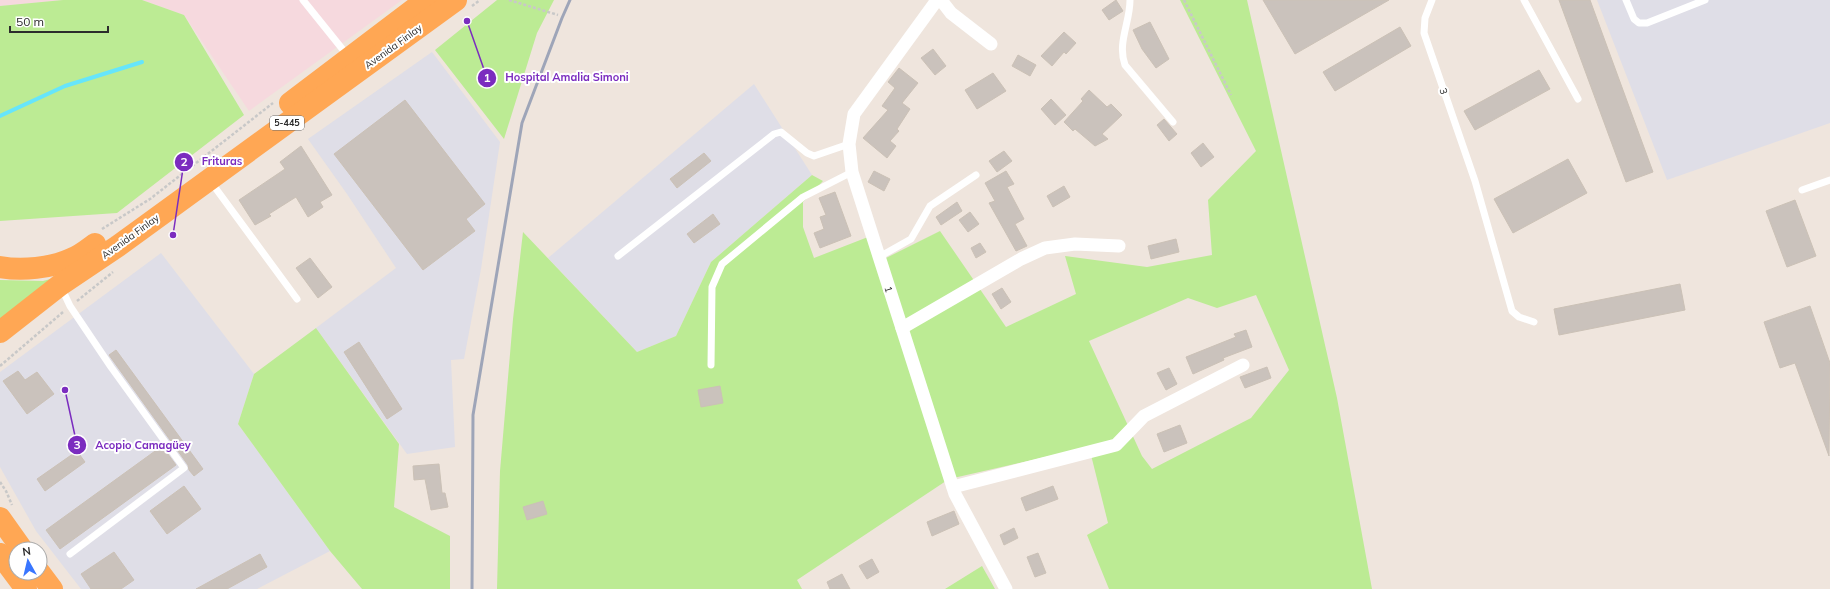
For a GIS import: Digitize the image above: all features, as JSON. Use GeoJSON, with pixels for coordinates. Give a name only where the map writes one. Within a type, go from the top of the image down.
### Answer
{"type":"FeatureCollection","features":[{"type":"Feature","properties":{"kind":"highway","name":"Avenida Finlay"},"geometry":{"type":"LineString","coordinates":[[0,332],[60,285],[118,246],[209,179],[354,64],[426,0]]}},
{"type":"Feature","properties":{"kind":"highway","name":"Avenida Finlay"},"geometry":{"type":"LineString","coordinates":[[0,267],[40,267],[72,259],[102,240],[241,140],[354,64],[456,0]]}},
{"type":"Feature","properties":{"kind":"highway"},"geometry":{"type":"LineString","coordinates":[[0,518],[16,541]]}},
{"type":"Feature","properties":{"kind":"highway"},"geometry":{"type":"LineString","coordinates":[[0,554],[26,589]]}},
{"type":"Feature","properties":{"kind":"street","name":"1"},"geometry":{"type":"LineString","coordinates":[[937,0],[854,114],[849,144],[852,172],[953,486],[1006,589]]}},
{"type":"Feature","properties":{"kind":"street"},"geometry":{"type":"LineString","coordinates":[[941,0],[951,13],[991,44]]}},
{"type":"Feature","properties":{"kind":"street"},"geometry":{"type":"LineString","coordinates":[[902,328],[1021,259],[1045,248],[1075,244],[1120,246]]}},
{"type":"Feature","properties":{"kind":"street"},"geometry":{"type":"LineString","coordinates":[[953,486],[1116,445],[1144,416],[1243,365]]}},
{"type":"Feature","properties":{"kind":"lane"},"geometry":{"type":"LineString","coordinates":[[1130,0],[1121,56],[1125,65],[1173,122]]}},
{"type":"Feature","properties":{"kind":"lane","name":"3"},"geometry":{"type":"LineString","coordinates":[[1432,0],[1425,18],[1424,33],[1475,181],[1512,311],[1519,318],[1534,322]]}},
{"type":"Feature","properties":{"kind":"lane"},"geometry":{"type":"LineString","coordinates":[[1524,0],[1578,99]]}},
{"type":"Feature","properties":{"kind":"lane"},"geometry":{"type":"LineString","coordinates":[[1626,0],[1634,19],[1639,23],[1647,23],[1705,0]]}},
{"type":"Feature","properties":{"kind":"lane"},"geometry":{"type":"LineString","coordinates":[[307,1],[354,64]]}},
{"type":"Feature","properties":{"kind":"lane"},"geometry":{"type":"LineString","coordinates":[[618,256],[774,134],[781,132],[807,153],[814,156],[849,144]]}},
{"type":"Feature","properties":{"kind":"lane"},"geometry":{"type":"LineString","coordinates":[[711,366],[712,287],[722,264],[803,197],[852,172]]}},
{"type":"Feature","properties":{"kind":"lane"},"geometry":{"type":"LineString","coordinates":[[879,257],[911,239],[930,206],[976,175]]}},
{"type":"Feature","properties":{"kind":"lane"},"geometry":{"type":"LineString","coordinates":[[209,179],[297,299]]}},
{"type":"Feature","properties":{"kind":"lane"},"geometry":{"type":"LineString","coordinates":[[1802,190],[1830,180]]}},
{"type":"Feature","properties":{"kind":"lane"},"geometry":{"type":"LineString","coordinates":[[60,285],[74,312],[184,468],[70,554]]}},
{"type":"Feature","properties":{"kind":"path"},"geometry":{"type":"LineString","coordinates":[[509,0],[558,15]]}},
{"type":"Feature","properties":{"kind":"path"},"geometry":{"type":"LineString","coordinates":[[1184,0],[1231,94]]}},
{"type":"Feature","properties":{"kind":"path"},"geometry":{"type":"LineString","coordinates":[[99,231],[150,199],[275,101]]}},
{"type":"Feature","properties":{"kind":"shaded area"},"geometry":{"type":"Polygon","coordinates":[[[0,0],[63,0],[0,6],[0,0]]]}},
{"type":"Feature","properties":{"kind":"shaded area"},"geometry":{"type":"Polygon","coordinates":[[[142,0],[402,0],[249,111],[184,15],[142,0]]]}},
{"type":"Feature","properties":{"kind":"shaded area"},"geometry":{"type":"Polygon","coordinates":[[[1597,0],[1830,0],[1830,123],[1667,180],[1597,0]]]}},
{"type":"Feature","properties":{"kind":"shaded area"},"geometry":{"type":"Polygon","coordinates":[[[432,52],[500,142],[481,269],[464,359],[451,360],[455,447],[407,454],[316,328],[396,268],[347,194],[308,139],[432,52]]]}},
{"type":"Feature","properties":{"kind":"shaded area"},"geometry":{"type":"Polygon","coordinates":[[[754,84],[812,175],[711,262],[676,336],[637,352],[548,258],[754,84]]]}},
{"type":"Feature","properties":{"kind":"shaded area"},"geometry":{"type":"Polygon","coordinates":[[[161,253],[254,374],[238,424],[330,551],[257,589],[81,589],[48,546],[48,541],[44,541],[36,531],[0,467],[0,372],[161,253]]]}},
{"type":"Feature","properties":{"kind":"green space"},"geometry":{"type":"Polygon","coordinates":[[[63,0],[142,0],[184,15],[244,115],[117,213],[0,221],[0,6],[63,0]]]}},
{"type":"Feature","properties":{"kind":"green space"},"geometry":{"type":"Polygon","coordinates":[[[497,0],[554,0],[537,33],[504,139],[435,50],[497,0]]]}},
{"type":"Feature","properties":{"kind":"green space"},"geometry":{"type":"Polygon","coordinates":[[[1180,0],[1247,0],[1337,398],[1372,589],[1109,589],[1087,535],[1108,523],[1089,447],[949,479],[797,580],[802,589],[497,589],[500,471],[513,319],[523,232],[637,352],[676,336],[711,262],[812,175],[823,181],[803,202],[803,227],[814,258],[868,237],[876,263],[940,231],[1006,327],[1076,294],[1065,256],[1147,267],[1212,255],[1208,200],[1256,151],[1180,0]],[[1256,295],[1217,308],[1188,298],[1089,341],[1142,456],[1152,469],[1251,418],[1289,370],[1256,295]]]}},
{"type":"Feature","properties":{"kind":"green space"},"geometry":{"type":"Polygon","coordinates":[[[84,270],[0,333],[0,280],[43,281],[84,270]]]}},
{"type":"Feature","properties":{"kind":"green space"},"geometry":{"type":"Polygon","coordinates":[[[316,328],[399,444],[394,507],[450,536],[450,589],[362,589],[330,551],[238,424],[254,374],[316,328]]]}},
{"type":"Feature","properties":{"kind":"green space"},"geometry":{"type":"Polygon","coordinates":[[[982,566],[995,589],[945,589],[982,566]]]}},
{"type":"Feature","properties":{"kind":"building"},"geometry":{"type":"Polygon","coordinates":[[[1116,0],[1123,11],[1109,20],[1102,10],[1116,0]]]}},
{"type":"Feature","properties":{"kind":"building"},"geometry":{"type":"Polygon","coordinates":[[[1263,0],[1389,0],[1295,54],[1263,0]]]}},
{"type":"Feature","properties":{"kind":"building"},"geometry":{"type":"Polygon","coordinates":[[[1559,0],[1590,0],[1653,172],[1626,182],[1559,0]]]}},
{"type":"Feature","properties":{"kind":"building"},"geometry":{"type":"Polygon","coordinates":[[[1150,22],[1169,59],[1156,68],[1142,49],[1133,30],[1150,22]]]}},
{"type":"Feature","properties":{"kind":"building"},"geometry":{"type":"Polygon","coordinates":[[[1400,27],[1411,46],[1335,91],[1323,72],[1400,27]]]}},
{"type":"Feature","properties":{"kind":"building"},"geometry":{"type":"Polygon","coordinates":[[[1064,32],[1076,43],[1066,54],[1064,52],[1052,66],[1041,56],[1064,32]]]}},
{"type":"Feature","properties":{"kind":"building"},"geometry":{"type":"Polygon","coordinates":[[[933,49],[946,66],[935,75],[921,58],[933,49]]]}},
{"type":"Feature","properties":{"kind":"building"},"geometry":{"type":"Polygon","coordinates":[[[1018,55],[1036,65],[1030,76],[1012,66],[1018,55]]]}},
{"type":"Feature","properties":{"kind":"building"},"geometry":{"type":"Polygon","coordinates":[[[899,68],[918,83],[902,103],[910,109],[897,129],[899,131],[890,141],[896,146],[887,158],[863,138],[888,110],[882,106],[895,88],[888,82],[899,68]]]}},
{"type":"Feature","properties":{"kind":"building"},"geometry":{"type":"Polygon","coordinates":[[[1539,70],[1550,89],[1475,130],[1464,111],[1539,70]]]}},
{"type":"Feature","properties":{"kind":"building"},"geometry":{"type":"Polygon","coordinates":[[[993,73],[1006,91],[977,109],[965,90],[993,73]]]}},
{"type":"Feature","properties":{"kind":"building"},"geometry":{"type":"Polygon","coordinates":[[[1089,90],[1107,107],[1111,104],[1122,115],[1102,134],[1108,139],[1095,146],[1075,129],[1073,131],[1064,122],[1083,101],[1081,99],[1089,90]]]}},
{"type":"Feature","properties":{"kind":"building"},"geometry":{"type":"Polygon","coordinates":[[[1051,99],[1066,115],[1055,125],[1041,109],[1051,99]]]}},
{"type":"Feature","properties":{"kind":"building"},"geometry":{"type":"Polygon","coordinates":[[[405,100],[485,204],[466,219],[475,231],[423,270],[334,154],[405,100]]]}},
{"type":"Feature","properties":{"kind":"building"},"geometry":{"type":"Polygon","coordinates":[[[1164,119],[1177,134],[1169,141],[1157,125],[1164,119]]]}},
{"type":"Feature","properties":{"kind":"building"},"geometry":{"type":"Polygon","coordinates":[[[1203,143],[1214,157],[1201,167],[1191,153],[1203,143]]]}},
{"type":"Feature","properties":{"kind":"building"},"geometry":{"type":"Polygon","coordinates":[[[301,146],[332,195],[320,202],[323,207],[308,217],[296,197],[269,214],[271,216],[255,225],[239,200],[285,169],[280,162],[301,146]]]}},
{"type":"Feature","properties":{"kind":"building"},"geometry":{"type":"Polygon","coordinates":[[[1004,151],[1012,161],[997,172],[989,161],[1004,151]]]}},
{"type":"Feature","properties":{"kind":"building"},"geometry":{"type":"Polygon","coordinates":[[[704,153],[711,161],[677,188],[670,179],[704,153]]]}},
{"type":"Feature","properties":{"kind":"building"},"geometry":{"type":"Polygon","coordinates":[[[1568,159],[1587,193],[1513,233],[1494,199],[1568,159]]]}},
{"type":"Feature","properties":{"kind":"building"},"geometry":{"type":"Polygon","coordinates":[[[874,171],[890,179],[884,191],[868,182],[874,171]]]}},
{"type":"Feature","properties":{"kind":"building"},"geometry":{"type":"Polygon","coordinates":[[[1006,171],[1014,184],[1007,187],[1024,219],[1015,224],[1027,246],[1016,251],[989,203],[995,201],[985,183],[1006,171]]]}},
{"type":"Feature","properties":{"kind":"building"},"geometry":{"type":"Polygon","coordinates":[[[1064,186],[1070,197],[1053,207],[1047,196],[1064,186]]]}},
{"type":"Feature","properties":{"kind":"building"},"geometry":{"type":"Polygon","coordinates":[[[835,192],[851,236],[820,248],[814,233],[824,229],[820,217],[826,215],[819,198],[835,192]]]}},
{"type":"Feature","properties":{"kind":"building"},"geometry":{"type":"Polygon","coordinates":[[[1795,200],[1816,256],[1787,267],[1766,211],[1795,200]]]}},
{"type":"Feature","properties":{"kind":"building"},"geometry":{"type":"Polygon","coordinates":[[[957,202],[962,211],[941,225],[936,217],[957,202]]]}},
{"type":"Feature","properties":{"kind":"building"},"geometry":{"type":"Polygon","coordinates":[[[970,212],[979,224],[968,232],[959,220],[970,212]]]}},
{"type":"Feature","properties":{"kind":"building"},"geometry":{"type":"Polygon","coordinates":[[[713,214],[720,224],[694,243],[687,234],[713,214]]]}},
{"type":"Feature","properties":{"kind":"building"},"geometry":{"type":"Polygon","coordinates":[[[1176,239],[1179,252],[1151,259],[1148,246],[1176,239]]]}},
{"type":"Feature","properties":{"kind":"building"},"geometry":{"type":"Polygon","coordinates":[[[980,243],[986,252],[976,258],[971,248],[980,243]]]}},
{"type":"Feature","properties":{"kind":"building"},"geometry":{"type":"Polygon","coordinates":[[[310,258],[332,287],[318,298],[296,268],[310,258]]]}},
{"type":"Feature","properties":{"kind":"building"},"geometry":{"type":"Polygon","coordinates":[[[1680,284],[1685,310],[1559,335],[1554,309],[1680,284]]]}},
{"type":"Feature","properties":{"kind":"building"},"geometry":{"type":"Polygon","coordinates":[[[1002,288],[1011,302],[1001,309],[992,294],[1002,288]]]}},
{"type":"Feature","properties":{"kind":"building"},"geometry":{"type":"Polygon","coordinates":[[[1810,306],[1830,363],[1829,456],[1795,363],[1780,368],[1764,322],[1810,306]]]}},
{"type":"Feature","properties":{"kind":"building"},"geometry":{"type":"Polygon","coordinates":[[[1246,330],[1252,347],[1223,358],[1224,360],[1193,374],[1186,357],[1236,337],[1234,334],[1246,330]]]}},
{"type":"Feature","properties":{"kind":"building"},"geometry":{"type":"Polygon","coordinates":[[[359,342],[402,409],[387,419],[344,352],[359,342]]]}},
{"type":"Feature","properties":{"kind":"building"},"geometry":{"type":"Polygon","coordinates":[[[116,350],[203,469],[194,476],[189,470],[188,465],[109,355],[116,350]]]}},
{"type":"Feature","properties":{"kind":"building"},"geometry":{"type":"Polygon","coordinates":[[[1267,367],[1271,378],[1245,388],[1240,377],[1267,367]]]}},
{"type":"Feature","properties":{"kind":"building"},"geometry":{"type":"Polygon","coordinates":[[[1169,368],[1177,384],[1166,390],[1157,373],[1169,368]]]}},
{"type":"Feature","properties":{"kind":"building"},"geometry":{"type":"Polygon","coordinates":[[[18,371],[25,380],[37,372],[54,394],[27,414],[3,381],[18,371]]]}},
{"type":"Feature","properties":{"kind":"building"},"geometry":{"type":"Polygon","coordinates":[[[720,386],[723,403],[701,407],[698,390],[720,386]]]}},
{"type":"Feature","properties":{"kind":"building"},"geometry":{"type":"Polygon","coordinates":[[[1180,425],[1187,443],[1164,452],[1157,434],[1180,425]]]}},
{"type":"Feature","properties":{"kind":"building"},"geometry":{"type":"Polygon","coordinates":[[[162,446],[176,465],[60,549],[46,530],[162,446]]]}},
{"type":"Feature","properties":{"kind":"building"},"geometry":{"type":"Polygon","coordinates":[[[77,451],[85,462],[45,491],[37,479],[77,451]]]}},
{"type":"Feature","properties":{"kind":"building"},"geometry":{"type":"Polygon","coordinates":[[[439,464],[442,493],[445,493],[448,507],[431,510],[425,479],[414,480],[413,466],[439,464]]]}},
{"type":"Feature","properties":{"kind":"building"},"geometry":{"type":"Polygon","coordinates":[[[184,486],[201,509],[167,534],[150,511],[184,486]]]}},
{"type":"Feature","properties":{"kind":"building"},"geometry":{"type":"Polygon","coordinates":[[[1053,486],[1058,499],[1026,511],[1021,498],[1053,486]]]}},
{"type":"Feature","properties":{"kind":"building"},"geometry":{"type":"Polygon","coordinates":[[[543,501],[547,514],[527,520],[523,507],[543,501]]]}},
{"type":"Feature","properties":{"kind":"building"},"geometry":{"type":"Polygon","coordinates":[[[954,511],[959,524],[932,536],[927,522],[954,511]]]}},
{"type":"Feature","properties":{"kind":"building"},"geometry":{"type":"Polygon","coordinates":[[[1014,528],[1018,538],[1004,545],[1000,535],[1014,528]]]}},
{"type":"Feature","properties":{"kind":"building"},"geometry":{"type":"Polygon","coordinates":[[[114,552],[134,580],[121,589],[91,589],[81,574],[114,552]]]}},
{"type":"Feature","properties":{"kind":"building"},"geometry":{"type":"Polygon","coordinates":[[[1038,553],[1046,573],[1035,577],[1027,557],[1038,553]]]}},
{"type":"Feature","properties":{"kind":"building"},"geometry":{"type":"Polygon","coordinates":[[[260,554],[267,567],[227,589],[196,589],[260,554]]]}},
{"type":"Feature","properties":{"kind":"building"},"geometry":{"type":"Polygon","coordinates":[[[872,559],[879,572],[867,579],[859,566],[872,559]]]}},
{"type":"Feature","properties":{"kind":"building"},"geometry":{"type":"Polygon","coordinates":[[[842,574],[850,589],[830,589],[827,582],[842,574]]]}},
{"type":"Feature","properties":{"kind":"waterway"},"geometry":{"type":"LineString","coordinates":[[0,116],[65,86],[142,62]]}},
{"type":"Feature","properties":{"kind":"railway"},"geometry":{"type":"LineString","coordinates":[[472,589],[473,415],[522,123],[570,0]]}},
{"type":"Feature","properties":{"kind":"place","name":"Hospital Amalia Simoni"},"geometry":{"type":"Point","coordinates":[467,21]}},
{"type":"Feature","properties":{"kind":"place","name":"Frituras"},"geometry":{"type":"Point","coordinates":[173,235]}},
{"type":"Feature","properties":{"kind":"place","name":"Acopio Camagüey"},"geometry":{"type":"Point","coordinates":[65,390]}}]}
